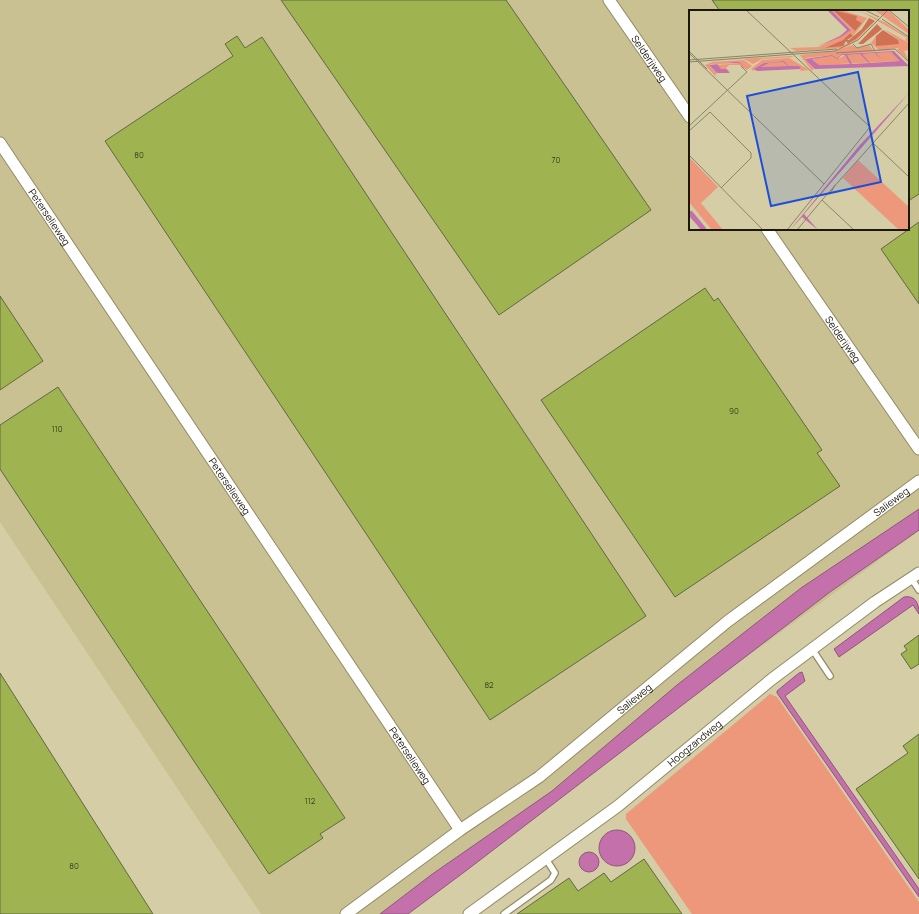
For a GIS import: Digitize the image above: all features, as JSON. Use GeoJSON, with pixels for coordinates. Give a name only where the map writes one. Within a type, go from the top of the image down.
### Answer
{"type":"FeatureCollection","features":[{"type":"Feature","properties":{"kind":"street","name":"Selderijweg"},"geometry":{"type":"LineString","coordinates":[[610,0],[689,116]]}},
{"type":"Feature","properties":{"kind":"street","name":"Peterselieweg"},"geometry":{"type":"LineString","coordinates":[[0,143],[460,830]]}},
{"type":"Feature","properties":{"kind":"street","name":"Selderijweg"},"geometry":{"type":"LineString","coordinates":[[769,230],[919,449]]}},
{"type":"Feature","properties":{"kind":"street","name":"Salieweg"},"geometry":{"type":"LineString","coordinates":[[346,914],[460,830],[539,777],[728,621],[919,480]]}},
{"type":"Feature","properties":{"kind":"street","name":"Hoogzandweg"},"geometry":{"type":"LineString","coordinates":[[474,913],[618,806],[772,679],[875,602],[915,576]]}},
{"type":"Feature","properties":{"kind":"lane"},"geometry":{"type":"LineString","coordinates":[[915,576],[919,590]]}},
{"type":"Feature","properties":{"kind":"lane"},"geometry":{"type":"LineString","coordinates":[[812,649],[830,676]]}},
{"type":"Feature","properties":{"kind":"lane"},"geometry":{"type":"LineString","coordinates":[[504,914],[551,880],[555,873],[546,860]]}},
{"type":"Feature","properties":{"kind":"shaded area"},"geometry":{"type":"Polygon","coordinates":[[[0,0],[919,0],[919,531],[395,914],[261,914],[0,522],[0,0]]]}},
{"type":"Feature","properties":{"kind":"shaded area"},"geometry":{"type":"Polygon","coordinates":[[[919,509],[919,530],[830,592],[467,870],[408,914],[380,914],[431,875],[552,791],[677,685],[801,588],[919,509]]]}},
{"type":"Feature","properties":{"kind":"shaded area"},"geometry":{"type":"Polygon","coordinates":[[[904,597],[911,597],[916,601],[919,614],[913,605],[839,657],[834,649],[904,597]]]}},
{"type":"Feature","properties":{"kind":"shaded area"},"geometry":{"type":"Polygon","coordinates":[[[802,672],[805,681],[785,696],[919,889],[919,897],[777,693],[777,691],[802,672]]]}},
{"type":"Feature","properties":{"kind":"shaded area"},"geometry":{"type":"Polygon","coordinates":[[[770,694],[777,697],[919,902],[919,914],[692,914],[626,819],[626,814],[770,694]]]}},
{"type":"Feature","properties":{"kind":"shaded area"},"geometry":{"type":"Polygon","coordinates":[[[621,830],[630,835],[634,841],[634,855],[630,861],[621,866],[613,866],[604,861],[600,855],[599,844],[604,835],[610,831],[621,830]]]}},
{"type":"Feature","properties":{"kind":"shaded area"},"geometry":{"type":"Polygon","coordinates":[[[589,852],[596,855],[599,862],[596,869],[589,872],[582,869],[579,862],[582,855],[589,852]]]}},
{"type":"Feature","properties":{"kind":"building"},"geometry":{"type":"Polygon","coordinates":[[[281,0],[506,0],[651,210],[499,315],[281,0]]]}},
{"type":"Feature","properties":{"kind":"building"},"geometry":{"type":"Polygon","coordinates":[[[712,0],[919,0],[919,194],[909,200],[909,10],[719,10],[712,0]]]}},
{"type":"Feature","properties":{"kind":"building"},"geometry":{"type":"Polygon","coordinates":[[[237,36],[245,48],[262,37],[646,616],[490,720],[105,141],[233,56],[225,44],[237,36]]]}},
{"type":"Feature","properties":{"kind":"building"},"geometry":{"type":"Polygon","coordinates":[[[919,222],[919,304],[881,249],[919,222]]]}},
{"type":"Feature","properties":{"kind":"building"},"geometry":{"type":"Polygon","coordinates":[[[705,288],[714,301],[718,298],[822,450],[817,453],[840,486],[675,597],[541,400],[705,288]]]}},
{"type":"Feature","properties":{"kind":"building"},"geometry":{"type":"Polygon","coordinates":[[[0,296],[43,361],[0,390],[0,296]]]}},
{"type":"Feature","properties":{"kind":"building"},"geometry":{"type":"Polygon","coordinates":[[[58,387],[345,818],[320,834],[323,838],[269,874],[0,469],[0,425],[58,387]]]}},
{"type":"Feature","properties":{"kind":"building"},"geometry":{"type":"Polygon","coordinates":[[[919,635],[919,664],[911,669],[901,654],[907,650],[904,646],[919,635]]]}},
{"type":"Feature","properties":{"kind":"building"},"geometry":{"type":"Polygon","coordinates":[[[0,673],[153,914],[0,914],[0,673]]]}},
{"type":"Feature","properties":{"kind":"building"},"geometry":{"type":"Polygon","coordinates":[[[919,734],[919,879],[856,789],[908,753],[903,746],[919,734]]]}},
{"type":"Feature","properties":{"kind":"building"},"geometry":{"type":"Polygon","coordinates":[[[644,859],[682,914],[517,914],[569,878],[578,891],[604,873],[611,882],[644,859]]]}}]}
